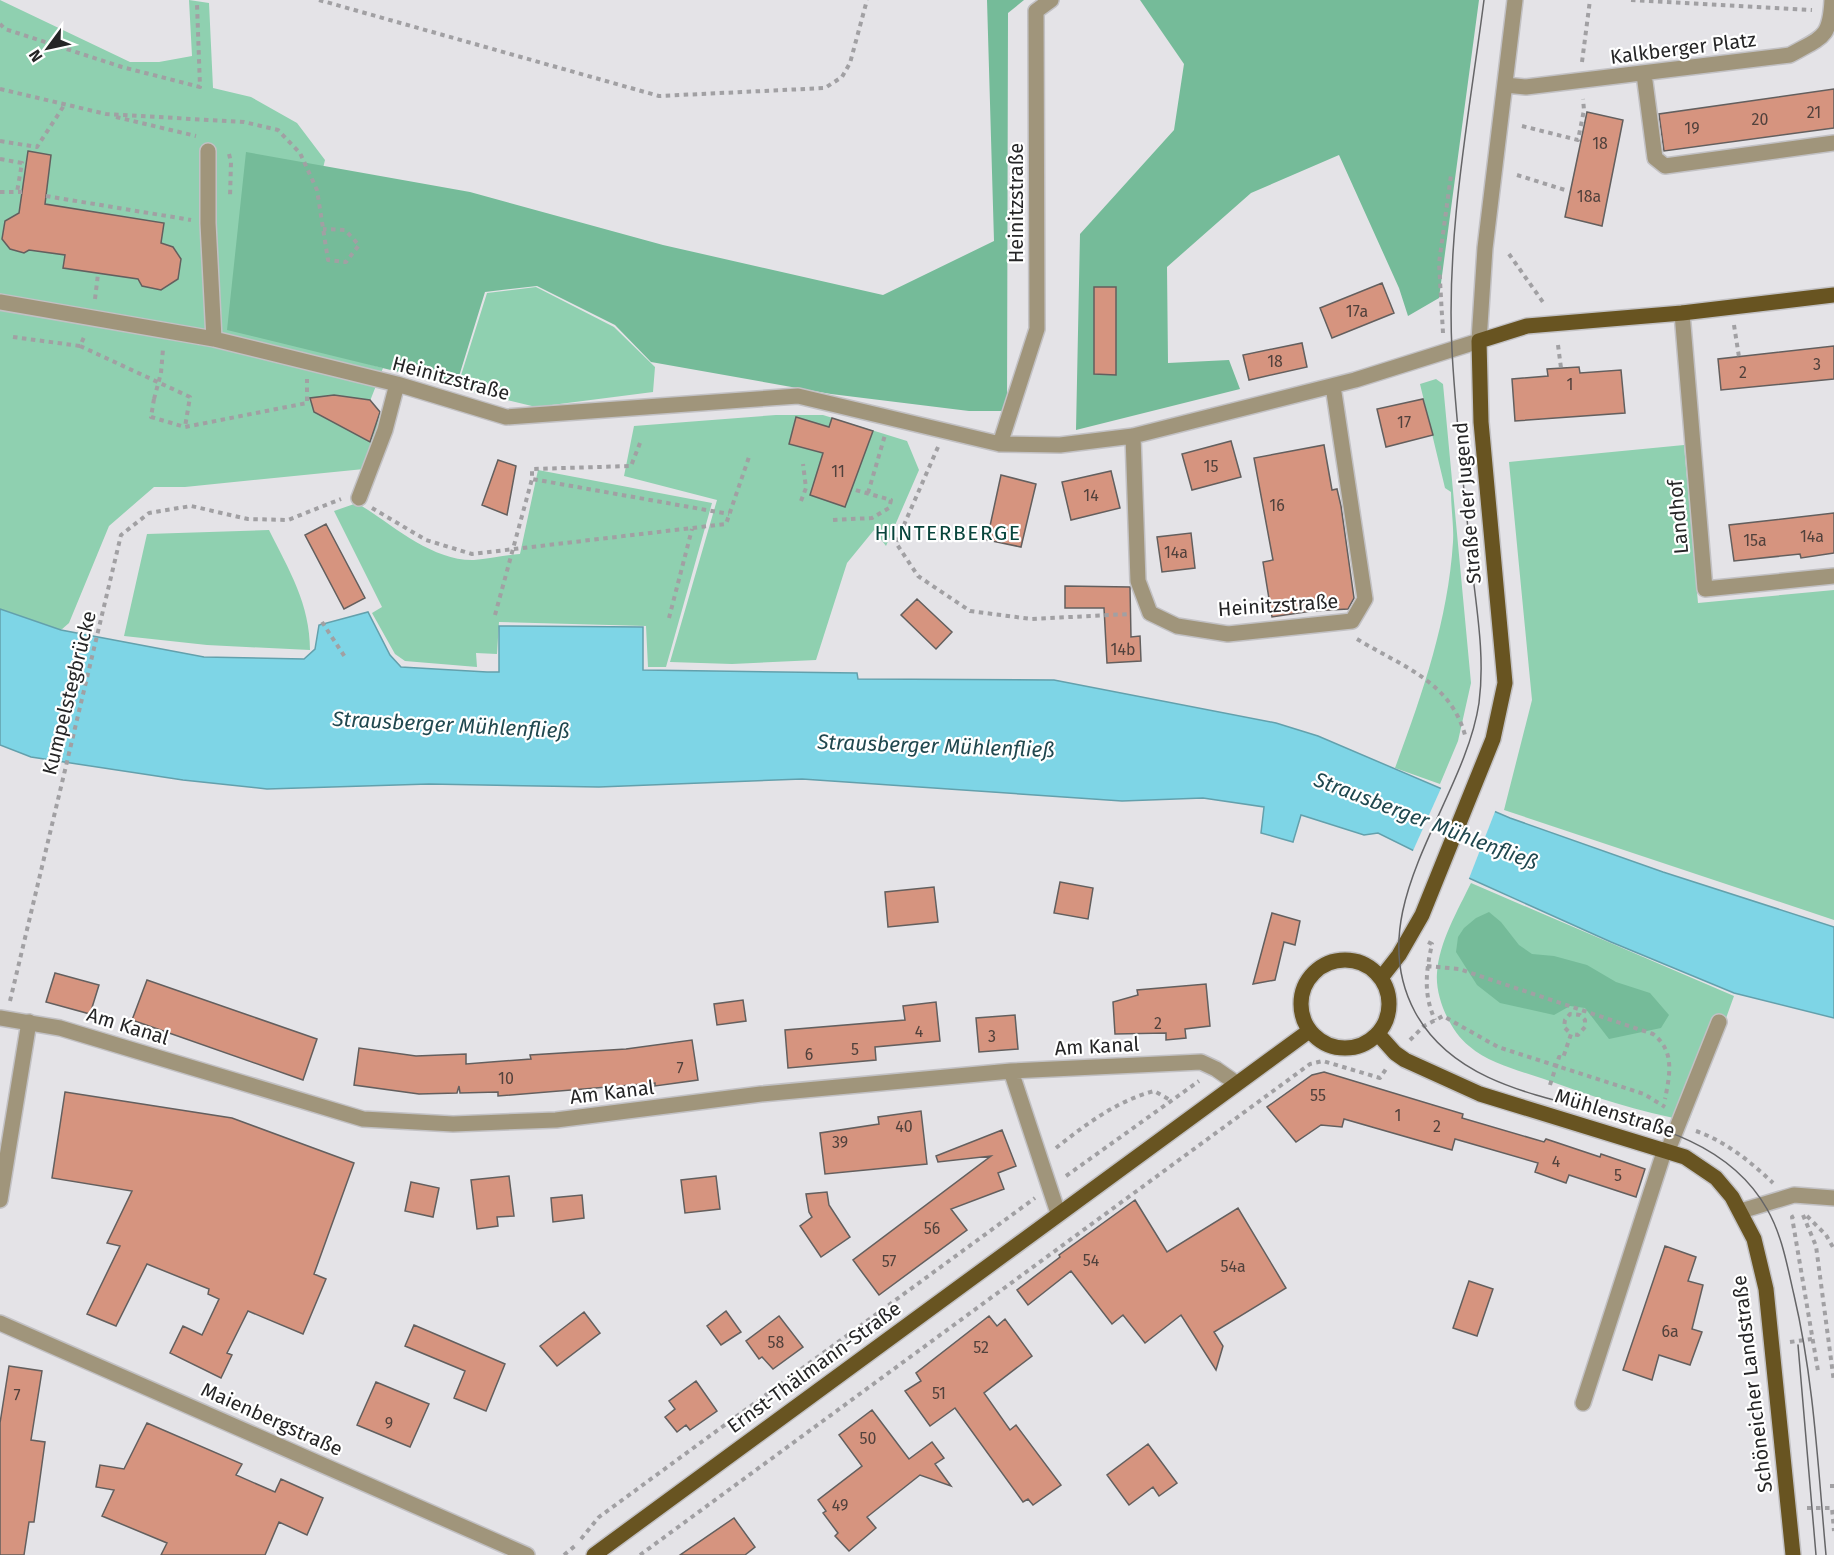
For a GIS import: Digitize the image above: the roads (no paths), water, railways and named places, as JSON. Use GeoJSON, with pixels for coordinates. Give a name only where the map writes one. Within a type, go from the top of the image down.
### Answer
{"type":"FeatureCollection","features":[{"type":"Feature","properties":{"kind":"main road"},"geometry":{"type":"LineString","coordinates":[[1479,340],[1527,326],[1682,313],[1834,295]]}},
{"type":"Feature","properties":{"kind":"main road","name":"Straße der Jugend"},"geometry":{"type":"LineString","coordinates":[[1381,978],[1422,915],[1487,756],[1504,683],[1480,422],[1479,340]]}},
{"type":"Feature","properties":{"kind":"main road"},"geometry":{"type":"LineString","coordinates":[[1331,961],[1359,961],[1381,978],[1388,991],[1389,1007],[1386,1022],[1378,1035],[1367,1043],[1342,1048],[1324,1043],[1309,1031],[1302,1018],[1300,1004],[1308,978],[1318,968],[1331,961]]}},
{"type":"Feature","properties":{"kind":"main road","name":"Ernst-Thälmann-Straße"},"geometry":{"type":"LineString","coordinates":[[594,1555],[1309,1031]]}},
{"type":"Feature","properties":{"kind":"main road","name":"Mühlenstraße"},"geometry":{"type":"LineString","coordinates":[[1378,1035],[1405,1060],[1480,1094],[1666,1149],[1697,1163],[1716,1178],[1741,1211]]}},
{"type":"Feature","properties":{"kind":"main road","name":"Schöneicher Landstraße"},"geometry":{"type":"LineString","coordinates":[[1741,1211],[1754,1239],[1766,1290],[1792,1555]]}},
{"type":"Feature","properties":{"kind":"street","name":"Heinitzstraße"},"geometry":{"type":"LineString","coordinates":[[1000,444],[1037,330],[1036,11],[1051,0]]}},
{"type":"Feature","properties":{"kind":"street","name":"Straße der Jugend"},"geometry":{"type":"LineString","coordinates":[[1479,340],[1485,248],[1515,0]]}},
{"type":"Feature","properties":{"kind":"street"},"geometry":{"type":"LineString","coordinates":[[1831,5],[1830,26],[1819,39],[1834,43]]}},
{"type":"Feature","properties":{"kind":"street","name":"Kalkberger Platz"},"geometry":{"type":"LineString","coordinates":[[1504,85],[1526,87],[1790,55],[1819,39]]}},
{"type":"Feature","properties":{"kind":"street"},"geometry":{"type":"LineString","coordinates":[[1644,74],[1655,158],[1665,166],[1834,143]]}},
{"type":"Feature","properties":{"kind":"street"},"geometry":{"type":"LineString","coordinates":[[208,152],[208,223],[214,339]]}},
{"type":"Feature","properties":{"kind":"street","name":"Heinitzstraße"},"geometry":{"type":"LineString","coordinates":[[0,302],[214,339],[397,384],[506,417],[798,396],[1000,444],[1060,445],[1133,436],[1333,386],[1444,354],[1479,340]]}},
{"type":"Feature","properties":{"kind":"street","name":"Landhof"},"geometry":{"type":"LineString","coordinates":[[1682,313],[1705,589],[1834,576]]}},
{"type":"Feature","properties":{"kind":"street"},"geometry":{"type":"LineString","coordinates":[[359,498],[386,430],[397,384]]}},
{"type":"Feature","properties":{"kind":"street","name":"Heinitzstraße"},"geometry":{"type":"LineString","coordinates":[[1133,436],[1138,581],[1150,613],[1177,626],[1228,634],[1352,621],[1365,599],[1333,386]]}},
{"type":"Feature","properties":{"kind":"street","name":"Am Kanal"},"geometry":{"type":"LineString","coordinates":[[3,1018],[60,1028],[363,1119],[453,1124],[556,1120],[761,1094],[1011,1071],[1201,1062],[1236,1083]]}},
{"type":"Feature","properties":{"kind":"street"},"geometry":{"type":"LineString","coordinates":[[0,1200],[29,1022]]}},
{"type":"Feature","properties":{"kind":"street"},"geometry":{"type":"LineString","coordinates":[[1583,1403],[1666,1149],[1719,1022]]}},
{"type":"Feature","properties":{"kind":"street"},"geometry":{"type":"LineString","coordinates":[[1011,1071],[1059,1214]]}},
{"type":"Feature","properties":{"kind":"street"},"geometry":{"type":"LineString","coordinates":[[1741,1211],[1786,1196],[1834,1198]]}},
{"type":"Feature","properties":{"kind":"street","name":"Maienbergstraße"},"geometry":{"type":"LineString","coordinates":[[0,1323],[527,1555]]}},
{"type":"Feature","properties":{"kind":"water","name":"Strausberger Mühlenfließ"},"geometry":{"type":"Polygon","coordinates":[[[0,609],[61,630],[204,657],[304,659],[315,649],[319,625],[368,612],[390,655],[401,667],[487,672],[499,672],[499,626],[643,627],[643,670],[857,673],[858,679],[1054,680],[1276,723],[1318,736],[1510,818],[1663,872],[1834,927],[1834,1018],[1734,993],[1611,942],[1471,879],[1378,833],[1364,835],[1301,815],[1293,842],[1261,833],[1264,807],[1203,798],[1122,801],[802,779],[599,787],[429,784],[267,789],[183,780],[31,757],[0,745],[0,609]]]}},
{"type":"Feature","properties":{"kind":"tram line"},"geometry":{"type":"LineString","coordinates":[[1484,0],[1460,175],[1452,263],[1451,307],[1456,406],[1480,635],[1481,686],[1470,741],[1420,856],[1407,895],[1399,934],[1401,973],[1415,1012],[1447,1051],[1488,1077],[1537,1095],[1641,1123],[1691,1141],[1734,1169],[1767,1209],[1784,1250],[1801,1327],[1814,1424],[1826,1555]]}},
{"type":"Feature","properties":{"kind":"tram line"},"geometry":{"type":"LineString","coordinates":[[1798,1345],[1816,1555]]}},
{"type":"Feature","properties":{"kind":"district","name":"HINTERBERGE"},"geometry":{"type":"Point","coordinates":[948,533]}}]}
